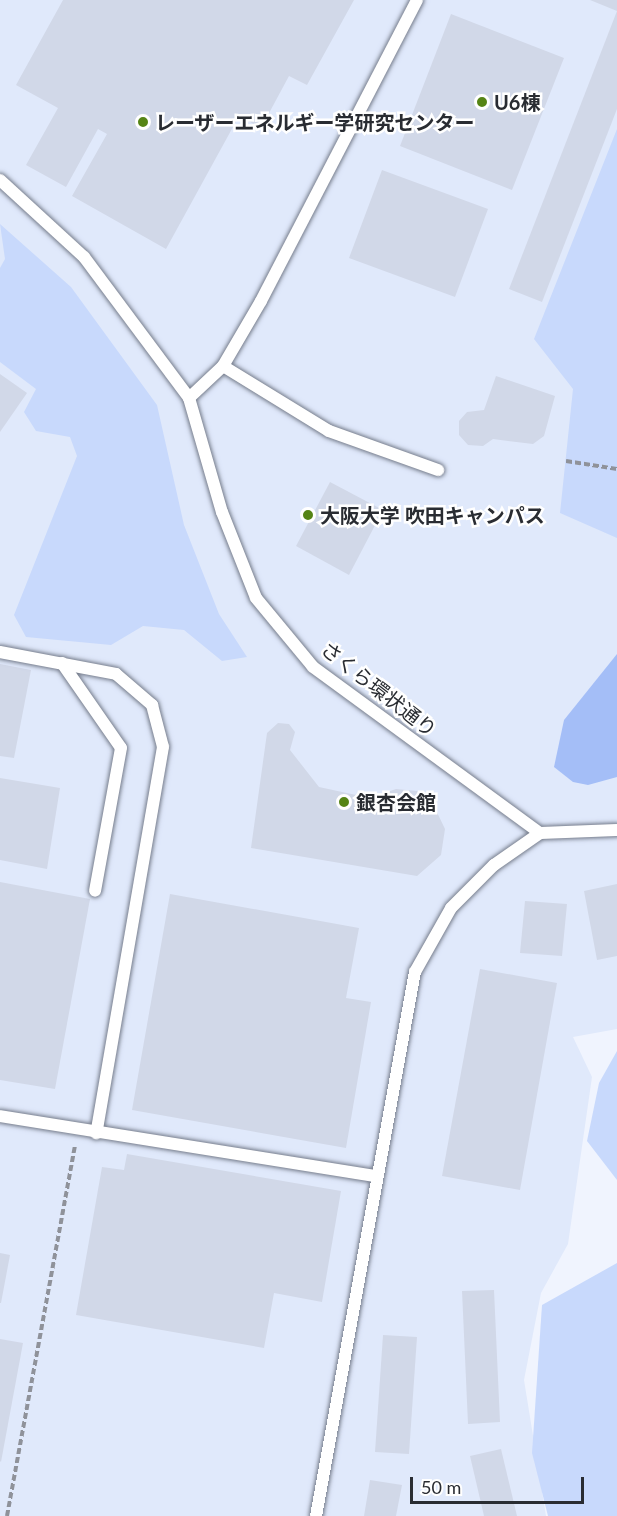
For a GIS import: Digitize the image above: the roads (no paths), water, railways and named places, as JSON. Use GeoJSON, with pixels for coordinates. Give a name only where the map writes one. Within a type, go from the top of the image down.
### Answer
{"type":"FeatureCollection","features":[{"type":"Feature","properties":{"kind":"lane"},"geometry":{"type":"LineString","coordinates":[[0,180],[84,257],[189,398],[223,366],[417,0]]}},
{"type":"Feature","properties":{"kind":"lane"},"geometry":{"type":"LineString","coordinates":[[223,366],[329,431],[438,470]]}},
{"type":"Feature","properties":{"kind":"lane","name":"さくら環状通り"},"geometry":{"type":"LineString","coordinates":[[189,398],[222,513],[256,598],[313,667],[540,833]]}},
{"type":"Feature","properties":{"kind":"lane"},"geometry":{"type":"LineString","coordinates":[[0,652],[116,674],[152,705],[163,747],[96,1133]]}},
{"type":"Feature","properties":{"kind":"lane"},"geometry":{"type":"LineString","coordinates":[[62,663],[121,748],[95,891]]}},
{"type":"Feature","properties":{"kind":"lane"},"geometry":{"type":"LineString","coordinates":[[316,1516],[375,1176],[415,972],[451,908],[494,865],[540,833],[617,830]]}},
{"type":"Feature","properties":{"kind":"lane"},"geometry":{"type":"LineString","coordinates":[[0,1116],[375,1176]]}},
{"type":"Feature","properties":{"kind":"place","name":"U6棟"},"geometry":{"type":"Point","coordinates":[482,102]}},
{"type":"Feature","properties":{"kind":"place","name":"レーザーエネルギー学研究センター"},"geometry":{"type":"Point","coordinates":[143,122]}},
{"type":"Feature","properties":{"kind":"place","name":"大阪大学 吹田キャンパス"},"geometry":{"type":"Point","coordinates":[308,515]}},
{"type":"Feature","properties":{"kind":"place","name":"銀杏会館"},"geometry":{"type":"Point","coordinates":[344,802]}}]}
